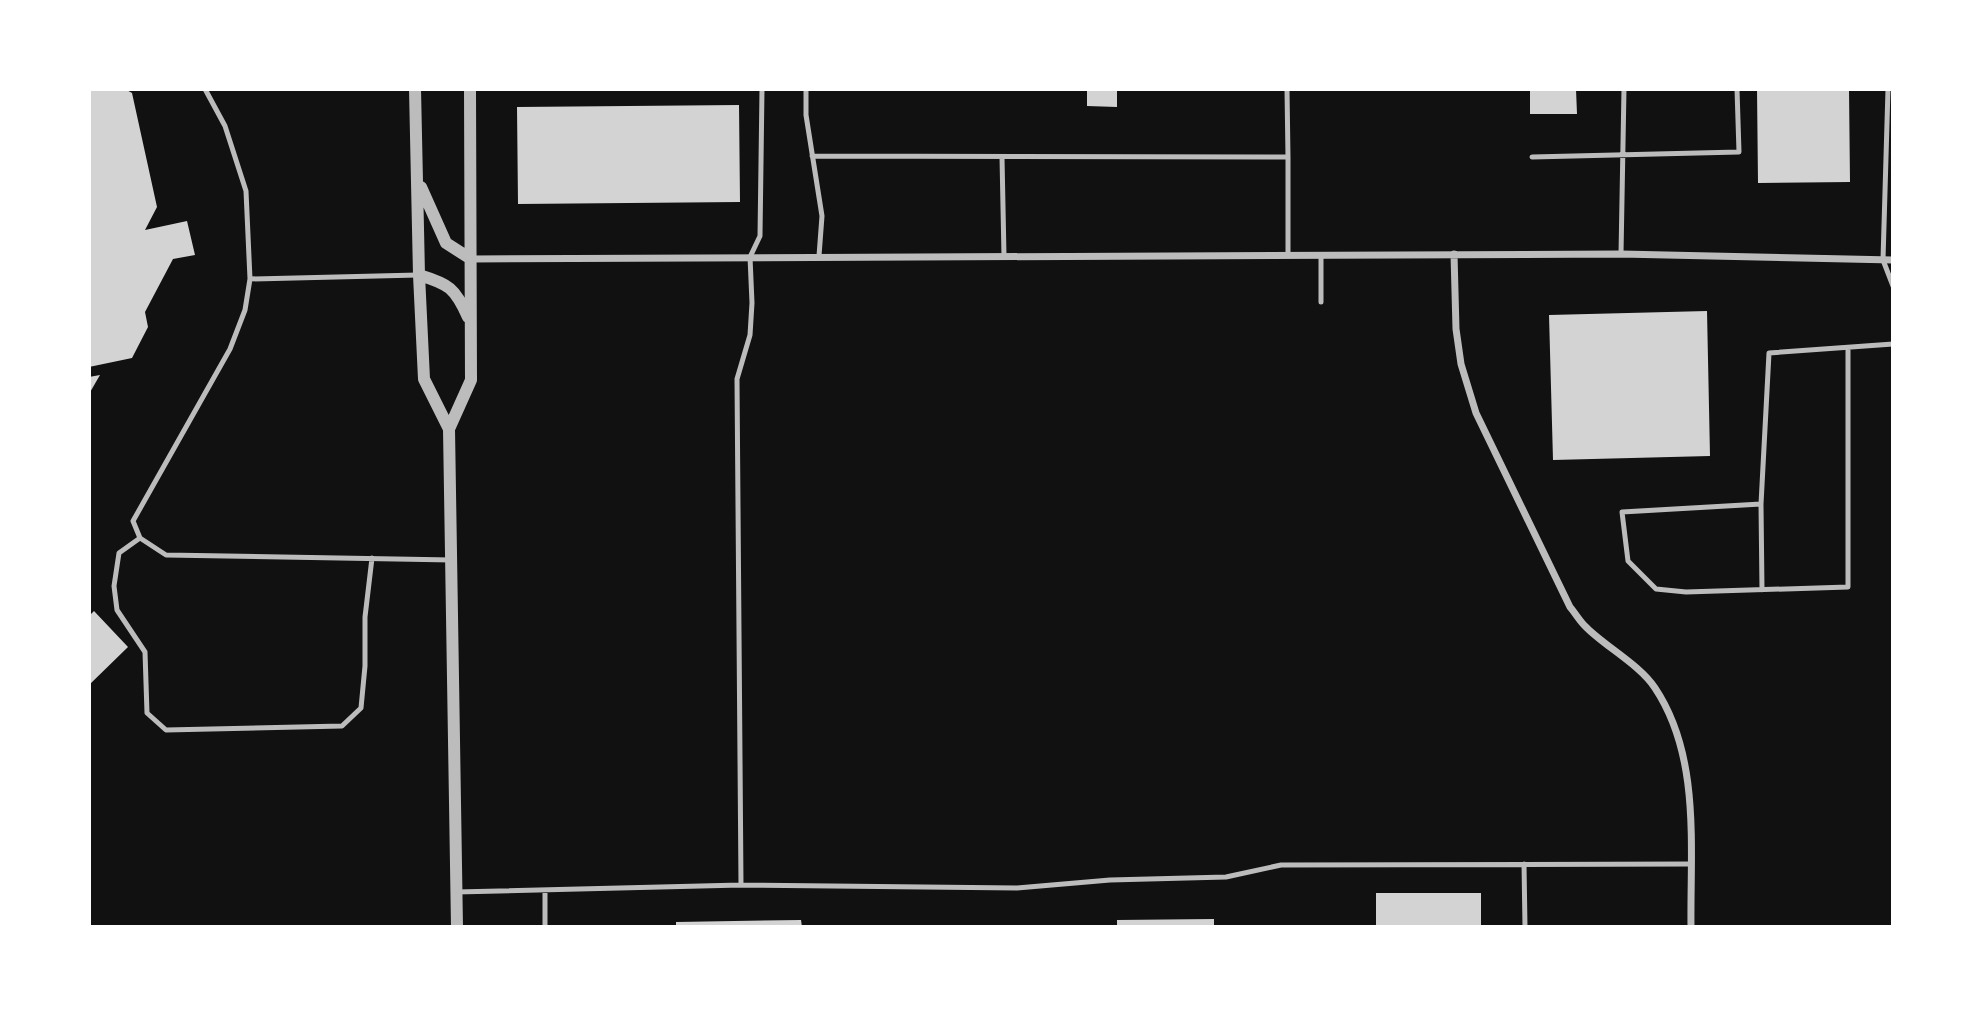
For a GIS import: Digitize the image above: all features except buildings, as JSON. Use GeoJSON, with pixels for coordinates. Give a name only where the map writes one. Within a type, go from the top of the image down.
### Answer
{"type":"FeatureCollection","features":[{"type":"Feature","properties":{"kind":"street"},"geometry":{"type":"LineString","coordinates":[[415,89],[424,379],[449,429],[457,927]]}},
{"type":"Feature","properties":{"kind":"street"},"geometry":{"type":"LineString","coordinates":[[449,429],[471,380],[470,89]]}},
{"type":"Feature","properties":{"kind":"street"},"geometry":{"type":"LineString","coordinates":[[417,177],[446,243],[471,259],[1621,254],[1893,260]]}},
{"type":"Feature","properties":{"kind":"street"},"geometry":{"type":"LineString","coordinates":[[1454,254],[1456,329],[1461,364],[1476,413],[1570,607],[1586,628],[1654,686],[1676,729],[1686,766],[1691,927]]}},
{"type":"Feature","properties":{"kind":"street"},"geometry":{"type":"LineString","coordinates":[[419,275],[445,283],[458,294],[471,323]]}},
{"type":"Feature","properties":{"kind":"lane"},"geometry":{"type":"LineString","coordinates":[[205,89],[225,126],[246,191],[250,279],[245,310],[230,349],[133,521],[140,538],[166,555],[452,559]]}},
{"type":"Feature","properties":{"kind":"lane"},"geometry":{"type":"LineString","coordinates":[[741,885],[737,379],[750,335],[750,257],[760,236],[762,89]]}},
{"type":"Feature","properties":{"kind":"lane"},"geometry":{"type":"LineString","coordinates":[[806,89],[806,115],[821,216],[819,256]]}},
{"type":"Feature","properties":{"kind":"lane"},"geometry":{"type":"LineString","coordinates":[[1287,89],[1288,255]]}},
{"type":"Feature","properties":{"kind":"lane"},"geometry":{"type":"LineString","coordinates":[[1621,254],[1623,89]]}},
{"type":"Feature","properties":{"kind":"lane"},"geometry":{"type":"LineString","coordinates":[[1532,157],[1739,152],[1737,89]]}},
{"type":"Feature","properties":{"kind":"lane"},"geometry":{"type":"LineString","coordinates":[[1888,89],[1883,260],[1893,286]]}},
{"type":"Feature","properties":{"kind":"lane"},"geometry":{"type":"LineString","coordinates":[[812,156],[1287,157]]}},
{"type":"Feature","properties":{"kind":"lane"},"geometry":{"type":"LineString","coordinates":[[1002,157],[1004,256]]}},
{"type":"Feature","properties":{"kind":"lane"},"geometry":{"type":"LineString","coordinates":[[1321,255],[1321,302]]}},
{"type":"Feature","properties":{"kind":"lane"},"geometry":{"type":"LineString","coordinates":[[250,279],[419,275]]}},
{"type":"Feature","properties":{"kind":"lane"},"geometry":{"type":"LineString","coordinates":[[1762,590],[1761,504],[1769,354],[1893,344]]}},
{"type":"Feature","properties":{"kind":"lane"},"geometry":{"type":"LineString","coordinates":[[1761,504],[1622,512],[1628,561],[1656,589],[1686,592],[1848,587],[1848,348]]}},
{"type":"Feature","properties":{"kind":"lane"},"geometry":{"type":"LineString","coordinates":[[140,538],[119,553],[114,586],[117,610],[145,652],[147,713],[166,730],[341,726],[361,708],[365,666],[365,617],[373,558]]}},
{"type":"Feature","properties":{"kind":"lane"},"geometry":{"type":"LineString","coordinates":[[1524,864],[1525,927]]}},
{"type":"Feature","properties":{"kind":"lane"},"geometry":{"type":"LineString","coordinates":[[456,892],[741,885],[1017,888],[1110,880],[1226,877],[1281,865],[1690,864]]}},
{"type":"Feature","properties":{"kind":"lane"},"geometry":{"type":"LineString","coordinates":[[545,890],[545,927]]}}]}
